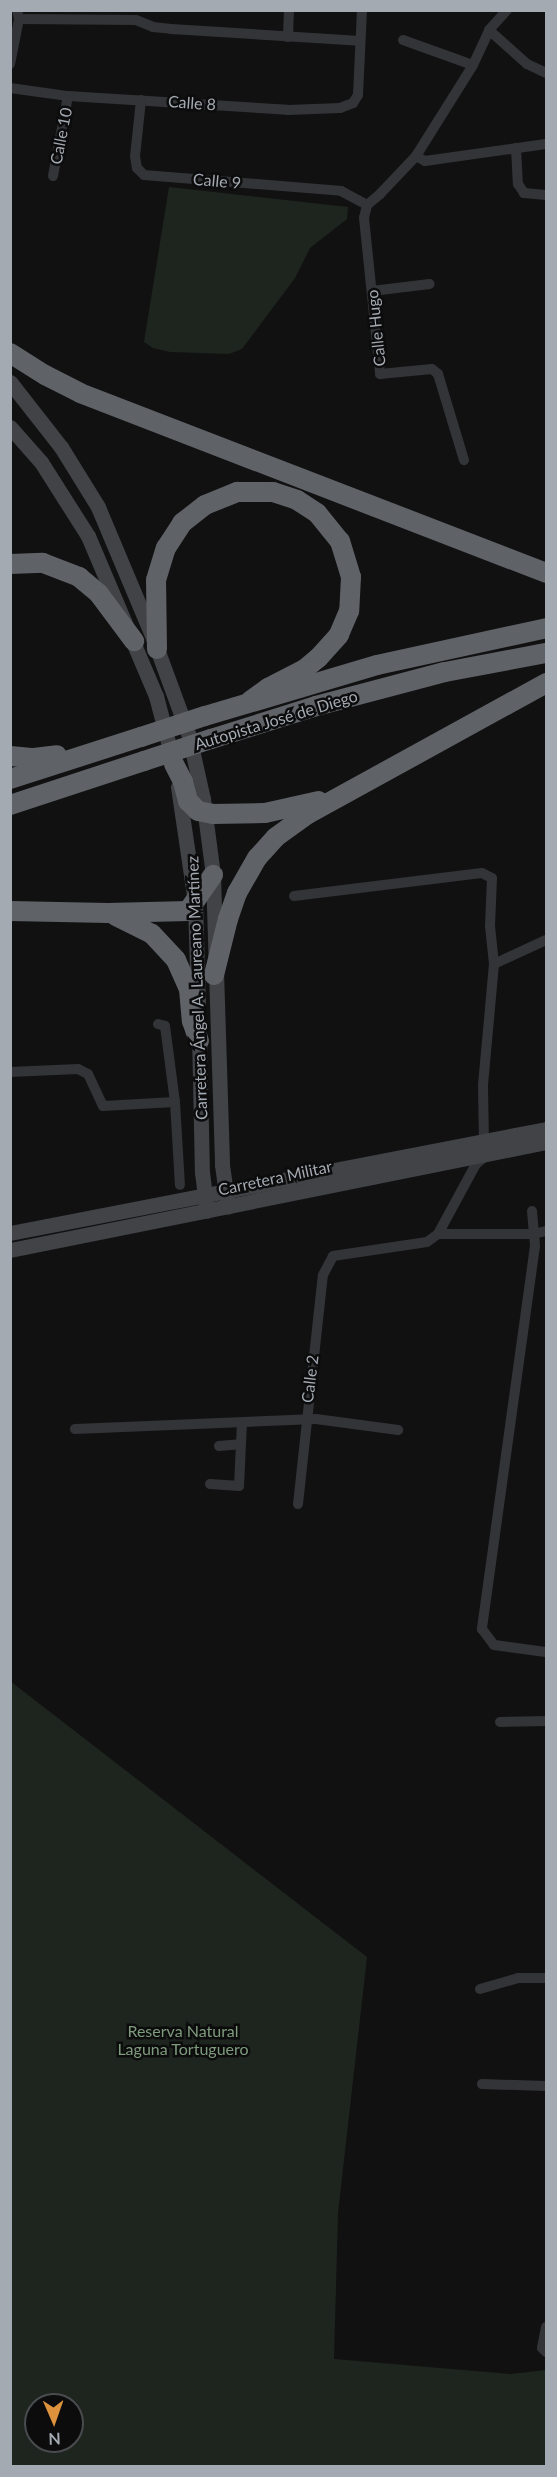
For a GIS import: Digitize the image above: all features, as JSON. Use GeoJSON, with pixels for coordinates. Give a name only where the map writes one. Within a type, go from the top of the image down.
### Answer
{"type":"FeatureCollection","features":[{"type":"Feature","properties":{"kind":"highway"},"geometry":{"type":"LineString","coordinates":[[10,353],[45,375],[99,401],[546,573]]}},
{"type":"Feature","properties":{"kind":"highway"},"geometry":{"type":"LineString","coordinates":[[157,649],[156,580],[166,548],[182,523],[205,505],[237,492],[267,491],[297,500],[318,513],[340,541],[351,577],[349,611],[339,634],[318,658],[305,669],[268,688],[250,701]]}},
{"type":"Feature","properties":{"kind":"highway"},"geometry":{"type":"LineString","coordinates":[[10,564],[43,564],[79,577],[99,594],[134,641]]}},
{"type":"Feature","properties":{"kind":"highway","name":"Autopista José de Diego"},"geometry":{"type":"LineString","coordinates":[[10,779],[250,701],[419,654],[546,628]]}},
{"type":"Feature","properties":{"kind":"highway","name":"Autopista José de Diego"},"geometry":{"type":"LineString","coordinates":[[10,805],[211,739],[414,680],[546,653]]}},
{"type":"Feature","properties":{"kind":"highway"},"geometry":{"type":"LineString","coordinates":[[214,975],[231,907],[246,874],[257,858],[288,827],[546,683]]}},
{"type":"Feature","properties":{"kind":"highway"},"geometry":{"type":"LineString","coordinates":[[10,756],[40,757],[101,749]]}},
{"type":"Feature","properties":{"kind":"highway"},"geometry":{"type":"LineString","coordinates":[[174,764],[183,782],[188,801],[198,811],[265,813],[342,795]]}},
{"type":"Feature","properties":{"kind":"highway"},"geometry":{"type":"LineString","coordinates":[[10,910],[108,913],[188,911],[213,874]]}},
{"type":"Feature","properties":{"kind":"highway"},"geometry":{"type":"LineString","coordinates":[[108,913],[141,927],[162,942],[176,960],[189,989],[192,1021],[199,1041]]}},
{"type":"Feature","properties":{"kind":"main road","name":"Carretera Ángel A. Laureano Martínez"},"geometry":{"type":"LineString","coordinates":[[10,382],[61,447],[98,507],[157,649],[189,736],[213,874],[214,975],[222,1165],[227,1200]]}},
{"type":"Feature","properties":{"kind":"main road","name":"Carretera Ángel A. Laureano Martínez"},"geometry":{"type":"LineString","coordinates":[[10,427],[41,462],[88,536],[156,696],[174,764],[195,902],[202,1172],[206,1204]]}},
{"type":"Feature","properties":{"kind":"main road","name":"Carretera Militar"},"geometry":{"type":"LineString","coordinates":[[10,1233],[227,1200],[487,1147],[546,1129]]}},
{"type":"Feature","properties":{"kind":"main road","name":"Carretera Militar"},"geometry":{"type":"LineString","coordinates":[[487,1147],[546,1142]]}},
{"type":"Feature","properties":{"kind":"main road","name":"Carretera Militar"},"geometry":{"type":"LineString","coordinates":[[10,1250],[206,1204]]}},
{"type":"Feature","properties":{"kind":"street"},"geometry":{"type":"LineString","coordinates":[[288,37],[290,10]]}},
{"type":"Feature","properties":{"kind":"street"},"geometry":{"type":"LineString","coordinates":[[10,64],[18,15],[136,15],[153,27],[360,41],[362,10]]}},
{"type":"Feature","properties":{"kind":"street"},"geometry":{"type":"LineString","coordinates":[[494,10],[492,26],[526,63],[546,73]]}},
{"type":"Feature","properties":{"kind":"street"},"geometry":{"type":"LineString","coordinates":[[367,205],[416,156],[473,65],[492,26],[507,10]]}},
{"type":"Feature","properties":{"kind":"street"},"geometry":{"type":"LineString","coordinates":[[403,40],[473,65]]}},
{"type":"Feature","properties":{"kind":"street","name":"Calle 8"},"geometry":{"type":"LineString","coordinates":[[10,88],[68,96],[288,110],[340,108],[353,103],[358,95],[360,41]]}},
{"type":"Feature","properties":{"kind":"street","name":"Calle 10"},"geometry":{"type":"LineString","coordinates":[[53,177],[68,96]]}},
{"type":"Feature","properties":{"kind":"street","name":"Calle 9"},"geometry":{"type":"LineString","coordinates":[[141,100],[135,156],[136,168],[144,175],[341,192],[367,205]]}},
{"type":"Feature","properties":{"kind":"street"},"geometry":{"type":"LineString","coordinates":[[416,156],[425,161],[546,144]]}},
{"type":"Feature","properties":{"kind":"street"},"geometry":{"type":"LineString","coordinates":[[516,148],[518,184],[524,193],[546,195]]}},
{"type":"Feature","properties":{"kind":"street","name":"Calle Hugo"},"geometry":{"type":"LineString","coordinates":[[367,205],[364,218],[380,374],[432,369],[438,374],[464,460]]}},
{"type":"Feature","properties":{"kind":"street"},"geometry":{"type":"LineString","coordinates":[[372,291],[430,284]]}},
{"type":"Feature","properties":{"kind":"street"},"geometry":{"type":"LineString","coordinates":[[294,896],[488,874],[492,878],[490,926],[494,964],[483,1096],[487,1147],[438,1234],[533,1234],[546,1231]]}},
{"type":"Feature","properties":{"kind":"street"},"geometry":{"type":"LineString","coordinates":[[494,964],[546,940]]}},
{"type":"Feature","properties":{"kind":"street"},"geometry":{"type":"LineString","coordinates":[[158,1024],[165,1026],[175,1102],[180,1185]]}},
{"type":"Feature","properties":{"kind":"street"},"geometry":{"type":"LineString","coordinates":[[10,1072],[78,1069],[88,1074],[103,1106],[175,1102]]}},
{"type":"Feature","properties":{"kind":"street"},"geometry":{"type":"LineString","coordinates":[[532,1211],[533,1256],[482,1629],[494,1645],[546,1652]]}},
{"type":"Feature","properties":{"kind":"street","name":"Calle 2"},"geometry":{"type":"LineString","coordinates":[[298,1504],[305,1420],[323,1275],[333,1256],[427,1242],[438,1234]]}},
{"type":"Feature","properties":{"kind":"street"},"geometry":{"type":"LineString","coordinates":[[75,1429],[305,1420],[398,1430]]}},
{"type":"Feature","properties":{"kind":"street"},"geometry":{"type":"LineString","coordinates":[[210,1484],[238,1486],[242,1423]]}},
{"type":"Feature","properties":{"kind":"street"},"geometry":{"type":"LineString","coordinates":[[219,1446],[240,1444]]}},
{"type":"Feature","properties":{"kind":"street"},"geometry":{"type":"LineString","coordinates":[[500,1722],[546,1721]]}},
{"type":"Feature","properties":{"kind":"street"},"geometry":{"type":"LineString","coordinates":[[480,1989],[518,1978],[546,1978]]}},
{"type":"Feature","properties":{"kind":"street"},"geometry":{"type":"LineString","coordinates":[[483,2084],[546,2086]]}},
{"type":"Feature","properties":{"kind":"street"},"geometry":{"type":"LineString","coordinates":[[546,2327],[542,2348],[546,2352]]}},
{"type":"Feature","properties":{"kind":"green space"},"geometry":{"type":"Polygon","coordinates":[[[169,187],[348,207],[347,219],[310,248],[295,278],[242,349],[229,354],[170,352],[153,348],[144,342],[169,187]]]}},
{"type":"Feature","properties":{"kind":"green space","name":"Reserva Natural Laguna Tortuguero"},"geometry":{"type":"Polygon","coordinates":[[[10,1681],[367,1957],[338,2213],[334,2359],[511,2374],[546,2370],[546,2466],[11,2466],[10,1681]]]}}]}
